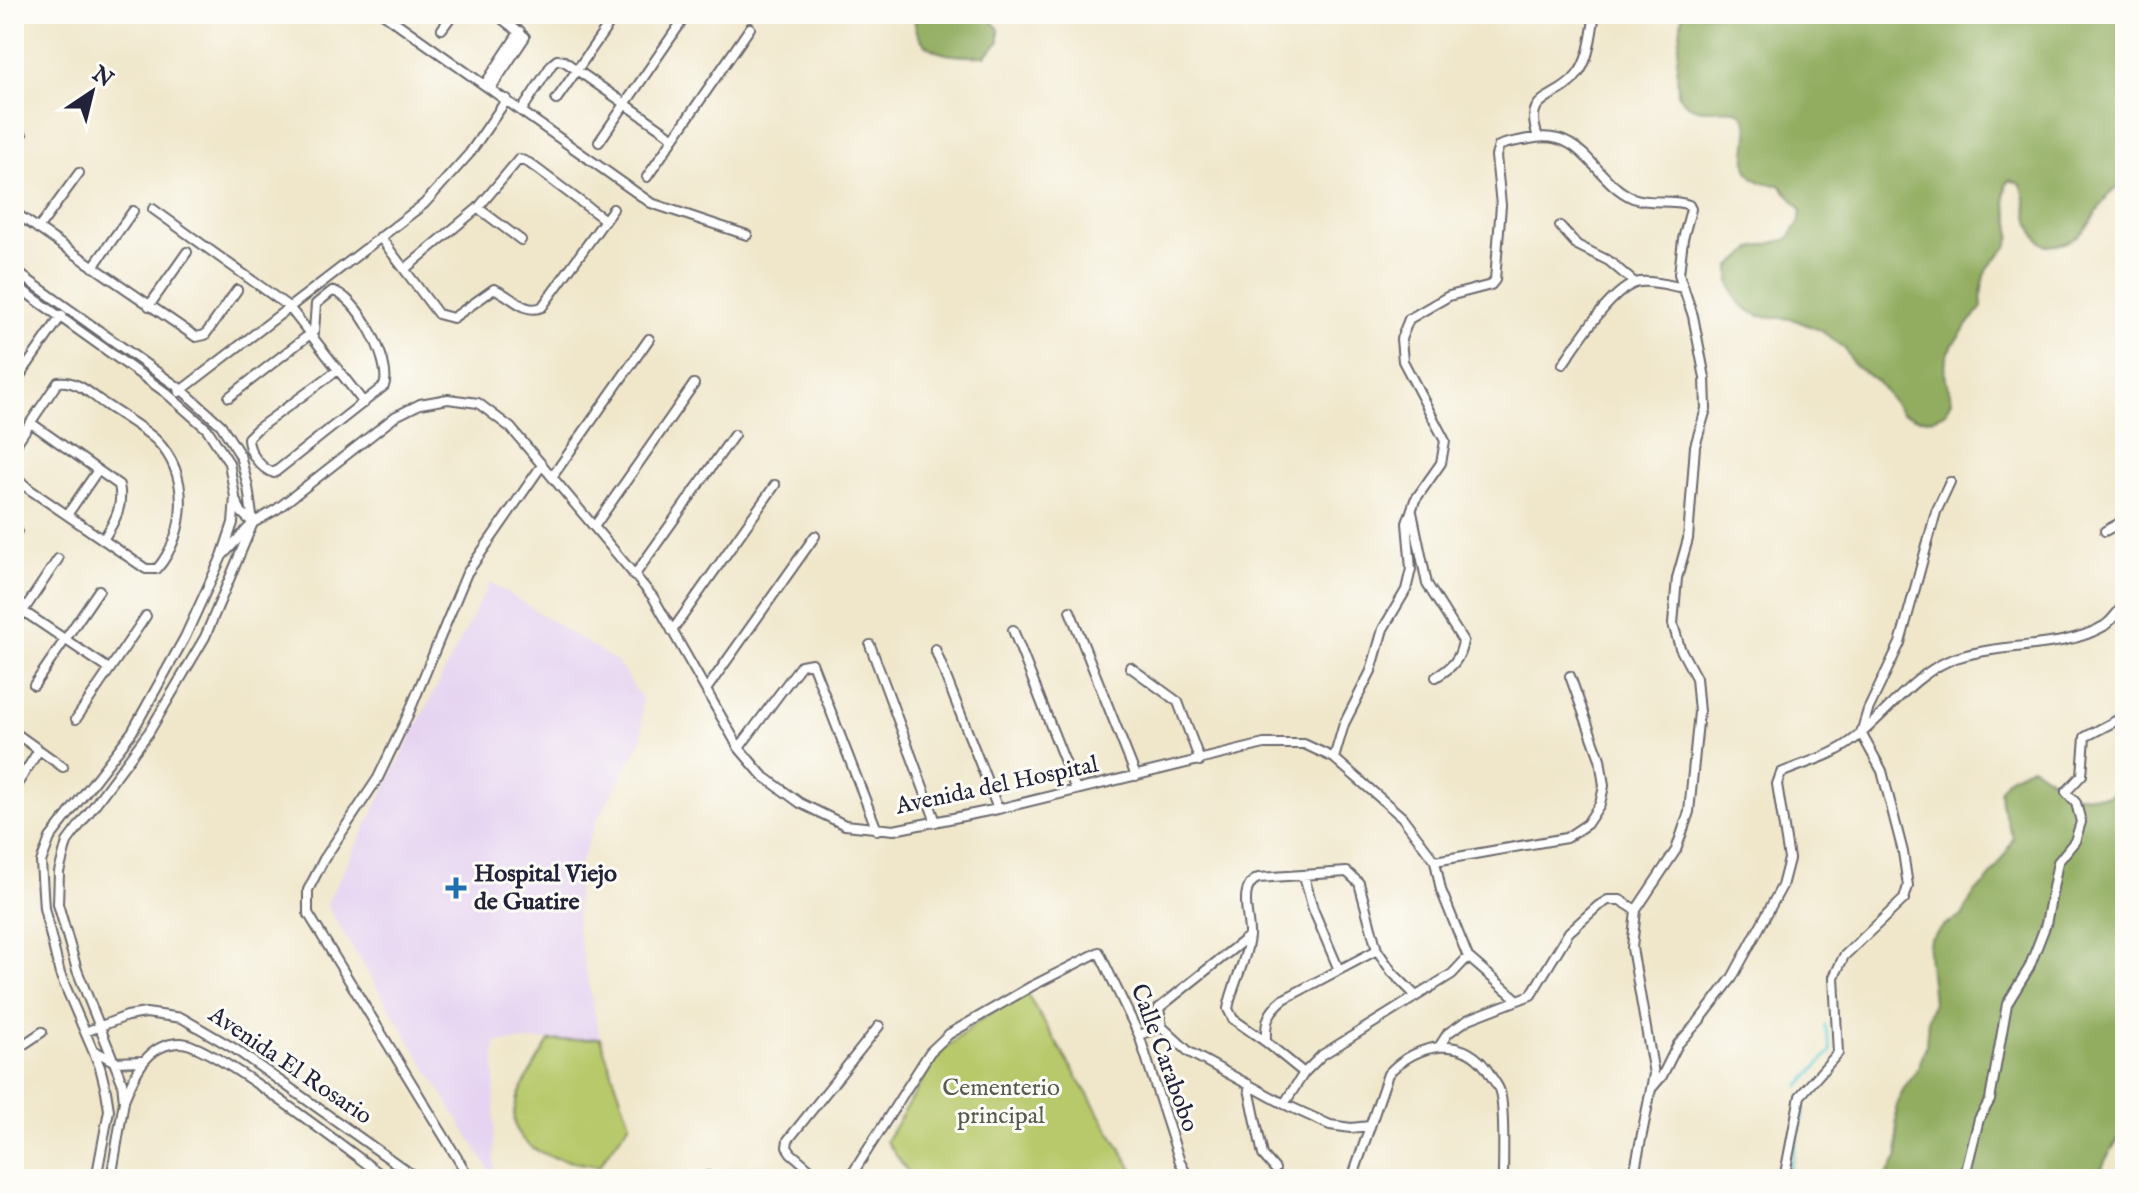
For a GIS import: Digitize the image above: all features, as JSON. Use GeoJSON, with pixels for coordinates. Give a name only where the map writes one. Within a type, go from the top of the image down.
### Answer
{"type":"FeatureCollection","features":[{"type":"Feature","properties":{"kind":"street"},"geometry":{"type":"LineString","coordinates":[[384,14],[651,203],[747,235]]}},
{"type":"Feature","properties":{"kind":"street"},"geometry":{"type":"LineString","coordinates":[[442,29],[453,14]]}},
{"type":"Feature","properties":{"kind":"street"},"geometry":{"type":"LineString","coordinates":[[488,86],[520,31],[496,14]]}},
{"type":"Feature","properties":{"kind":"street"},"geometry":{"type":"LineString","coordinates":[[556,100],[616,14]]}},
{"type":"Feature","properties":{"kind":"street"},"geometry":{"type":"LineString","coordinates":[[599,142],[687,14]]}},
{"type":"Feature","properties":{"kind":"street"},"geometry":{"type":"LineString","coordinates":[[1538,137],[1534,111],[1539,103],[1567,86],[1580,71],[1595,14]]}},
{"type":"Feature","properties":{"kind":"street"},"geometry":{"type":"LineString","coordinates":[[647,177],[750,28]]}},
{"type":"Feature","properties":{"kind":"street"},"geometry":{"type":"LineString","coordinates":[[522,110],[552,64],[557,60],[564,61],[674,138]]}},
{"type":"Feature","properties":{"kind":"street"},"geometry":{"type":"LineString","coordinates":[[172,398],[424,204],[452,176],[507,99]]}},
{"type":"Feature","properties":{"kind":"street"},"geometry":{"type":"LineString","coordinates":[[14,145],[22,135]]}},
{"type":"Feature","properties":{"kind":"street"},"geometry":{"type":"LineString","coordinates":[[1334,758],[1344,724],[1371,671],[1383,629],[1406,590],[1411,569],[1407,523],[1415,500],[1441,463],[1445,441],[1403,361],[1401,339],[1409,319],[1449,296],[1493,283],[1498,264],[1501,205],[1497,148],[1501,144],[1551,136],[1575,146],[1614,184],[1633,197],[1689,205],[1691,209],[1683,239],[1679,274],[1693,316],[1705,378],[1706,409],[1695,446],[1688,539],[1677,578],[1673,624],[1680,648],[1696,678],[1699,712],[1689,812],[1676,850],[1636,910],[1632,948],[1654,1074],[1633,1179]]}},
{"type":"Feature","properties":{"kind":"street"},"geometry":{"type":"LineString","coordinates":[[405,269],[478,208],[515,162],[524,159],[605,220]]}},
{"type":"Feature","properties":{"kind":"street"},"geometry":{"type":"LineString","coordinates":[[38,229],[79,173]]}},
{"type":"Feature","properties":{"kind":"street"},"geometry":{"type":"LineString","coordinates":[[478,208],[521,240]]}},
{"type":"Feature","properties":{"kind":"street"},"geometry":{"type":"LineString","coordinates":[[153,209],[289,307],[364,403]]}},
{"type":"Feature","properties":{"kind":"street"},"geometry":{"type":"LineString","coordinates":[[380,237],[434,309],[446,318],[453,318],[494,289],[526,308],[536,310],[542,307],[613,209]]}},
{"type":"Feature","properties":{"kind":"street"},"geometry":{"type":"LineString","coordinates":[[93,267],[133,211]]}},
{"type":"Feature","properties":{"kind":"street"},"geometry":{"type":"LineString","coordinates":[[14,212],[196,337],[205,335],[237,290]]}},
{"type":"Feature","properties":{"kind":"street"},"geometry":{"type":"LineString","coordinates":[[1560,226],[1577,245],[1609,261],[1635,283]]}},
{"type":"Feature","properties":{"kind":"street"},"geometry":{"type":"LineString","coordinates":[[149,306],[187,252]]}},
{"type":"Feature","properties":{"kind":"street"},"geometry":{"type":"LineString","coordinates":[[14,270],[182,390],[221,425],[240,455],[250,497],[253,523],[205,637],[149,732],[67,842],[59,872],[58,904],[77,970],[115,1062],[124,1101]]}},
{"type":"Feature","properties":{"kind":"street"},"geometry":{"type":"LineString","coordinates":[[1563,364],[1597,315],[1635,283],[1642,281],[1684,288]]}},
{"type":"Feature","properties":{"kind":"street"},"geometry":{"type":"LineString","coordinates":[[14,284],[172,398],[207,429],[229,463],[239,510],[253,523]]}},
{"type":"Feature","properties":{"kind":"street"},"geometry":{"type":"LineString","coordinates":[[229,397],[316,327],[316,304],[332,291],[344,296],[374,335],[386,377],[384,386],[274,473],[265,470],[248,444],[252,433],[338,370]]}},
{"type":"Feature","properties":{"kind":"street"},"geometry":{"type":"LineString","coordinates":[[14,384],[67,308]]}},
{"type":"Feature","properties":{"kind":"street"},"geometry":{"type":"LineString","coordinates":[[552,477],[649,339]]}},
{"type":"Feature","properties":{"kind":"street"},"geometry":{"type":"LineString","coordinates":[[14,453],[16,440],[58,382],[67,381],[156,440],[171,459],[181,484],[180,520],[170,554],[157,569],[146,569],[29,489],[14,472]]}},
{"type":"Feature","properties":{"kind":"street"},"geometry":{"type":"LineString","coordinates":[[594,527],[694,384]]}},
{"type":"Feature","properties":{"kind":"street","name":"Avenida del Hospital"},"geometry":{"type":"LineString","coordinates":[[222,556],[253,523],[277,509],[396,416],[420,404],[448,399],[478,403],[511,428],[653,597],[739,748],[762,775],[800,803],[845,825],[894,830],[998,809],[1264,744],[1304,744],[1334,758],[1402,817],[1435,861],[1441,890],[1468,957],[1518,1000]]}},
{"type":"Feature","properties":{"kind":"street"},"geometry":{"type":"LineString","coordinates":[[31,423],[119,485],[119,514],[103,540]]}},
{"type":"Feature","properties":{"kind":"street"},"geometry":{"type":"LineString","coordinates":[[634,576],[734,435]]}},
{"type":"Feature","properties":{"kind":"street"},"geometry":{"type":"LineString","coordinates":[[470,1179],[308,913],[308,890],[324,859],[378,778],[408,715],[467,573],[542,465]]}},
{"type":"Feature","properties":{"kind":"street"},"geometry":{"type":"LineString","coordinates":[[67,515],[98,470]]}},
{"type":"Feature","properties":{"kind":"street"},"geometry":{"type":"LineString","coordinates":[[1784,1179],[1800,1096],[1838,1053],[1834,977],[1844,956],[1904,899],[1908,886],[1903,852],[1882,771],[1861,733],[1868,710],[1900,643],[1936,512],[1950,482]]}},
{"type":"Feature","properties":{"kind":"street"},"geometry":{"type":"LineString","coordinates":[[672,631],[775,485]]}},
{"type":"Feature","properties":{"kind":"street"},"geometry":{"type":"LineString","coordinates":[[96,1179],[109,1110],[100,1067],[60,974],[44,908],[41,862],[50,838],[132,732],[185,637],[222,556],[233,523],[235,497]]}},
{"type":"Feature","properties":{"kind":"street"},"geometry":{"type":"LineString","coordinates":[[1411,511],[1427,584],[1463,641],[1460,657],[1436,677]]}},
{"type":"Feature","properties":{"kind":"street"},"geometry":{"type":"LineString","coordinates":[[2105,531],[2125,520]]}},
{"type":"Feature","properties":{"kind":"street"},"geometry":{"type":"LineString","coordinates":[[706,690],[815,536]]}},
{"type":"Feature","properties":{"kind":"street"},"geometry":{"type":"LineString","coordinates":[[14,625],[58,559]]}},
{"type":"Feature","properties":{"kind":"street"},"geometry":{"type":"LineString","coordinates":[[34,685],[99,590]]}},
{"type":"Feature","properties":{"kind":"street"},"geometry":{"type":"LineString","coordinates":[[1651,1089],[1662,1076],[1678,1044],[1732,978],[1782,886],[1789,859],[1777,784],[1781,773],[1830,756],[1861,733],[1925,675],[1949,661],[1972,654],[2079,637],[2106,625],[2125,603]]}},
{"type":"Feature","properties":{"kind":"street"},"geometry":{"type":"LineString","coordinates":[[14,605],[109,669]]}},
{"type":"Feature","properties":{"kind":"street"},"geometry":{"type":"LineString","coordinates":[[1070,611],[1136,776]]}},
{"type":"Feature","properties":{"kind":"street"},"geometry":{"type":"LineString","coordinates":[[76,719],[146,616]]}},
{"type":"Feature","properties":{"kind":"street"},"geometry":{"type":"LineString","coordinates":[[1013,630],[1076,790]]}},
{"type":"Feature","properties":{"kind":"street"},"geometry":{"type":"LineString","coordinates":[[870,645],[936,822]]}},
{"type":"Feature","properties":{"kind":"street"},"geometry":{"type":"LineString","coordinates":[[935,649],[998,809]]}},
{"type":"Feature","properties":{"kind":"street"},"geometry":{"type":"LineString","coordinates":[[739,748],[801,665],[812,663],[877,830]]}},
{"type":"Feature","properties":{"kind":"street"},"geometry":{"type":"LineString","coordinates":[[1130,667],[1178,702],[1200,761]]}},
{"type":"Feature","properties":{"kind":"street"},"geometry":{"type":"LineString","coordinates":[[1435,861],[1566,838],[1587,824],[1600,804],[1604,786],[1600,759],[1570,676]]}},
{"type":"Feature","properties":{"kind":"street"},"geometry":{"type":"LineString","coordinates":[[1964,1179],[1979,1119],[1990,1100],[2007,1004],[2029,968],[2046,924],[2058,862],[2075,841],[2081,822],[2076,803],[2066,792],[2082,775],[2085,737],[2125,716]]}},
{"type":"Feature","properties":{"kind":"street"},"geometry":{"type":"LineString","coordinates":[[14,732],[63,767]]}},
{"type":"Feature","properties":{"kind":"street"},"geometry":{"type":"LineString","coordinates":[[14,789],[39,750]]}},
{"type":"Feature","properties":{"kind":"street"},"geometry":{"type":"LineString","coordinates":[[1304,1073],[1233,1019],[1228,1009],[1249,936],[1246,904],[1248,887],[1253,881],[1258,878],[1347,872],[1356,878],[1377,950],[1392,972],[1416,996]]}},
{"type":"Feature","properties":{"kind":"street"},"geometry":{"type":"LineString","coordinates":[[1304,876],[1313,909],[1339,970]]}},
{"type":"Feature","properties":{"kind":"street"},"geometry":{"type":"LineString","coordinates":[[1439,1047],[1448,1033],[1469,1019],[1531,995],[1569,932],[1598,906],[1608,900],[1620,900],[1636,910]]}},
{"type":"Feature","properties":{"kind":"street"},"geometry":{"type":"LineString","coordinates":[[1249,936],[1159,1008],[1162,1027],[1189,1052],[1284,1104],[1330,1125],[1351,1128],[1370,1126]]}},
{"type":"Feature","properties":{"kind":"street"},"geometry":{"type":"LineString","coordinates":[[1266,1042],[1265,1022],[1284,999],[1377,950]]}},
{"type":"Feature","properties":{"kind":"street","name":"Calle Carabobo"},"geometry":{"type":"LineString","coordinates":[[849,1179],[930,1052],[949,1034],[1099,952],[1139,1035],[1180,1162],[1189,1179]]}},
{"type":"Feature","properties":{"kind":"street"},"geometry":{"type":"LineString","coordinates":[[1284,1104],[1304,1073],[1322,1055],[1452,974],[1468,957]]}},
{"type":"Feature","properties":{"kind":"street","name":"Avenida El Rosario"},"geometry":{"type":"LineString","coordinates":[[85,1032],[146,1013],[159,1012],[182,1018],[235,1049],[418,1179]]}},
{"type":"Feature","properties":{"kind":"street"},"geometry":{"type":"LineString","coordinates":[[821,1179],[791,1153],[787,1147],[788,1140],[879,1026]]}},
{"type":"Feature","properties":{"kind":"street"},"geometry":{"type":"LineString","coordinates":[[1139,1035],[1162,1027]]}},
{"type":"Feature","properties":{"kind":"street"},"geometry":{"type":"LineString","coordinates":[[14,1038],[17,1049],[42,1032]]}},
{"type":"Feature","properties":{"kind":"street","name":"Avenida El Rosario"},"geometry":{"type":"LineString","coordinates":[[115,1062],[143,1061],[159,1048],[180,1043],[204,1049],[387,1179]]}},
{"type":"Feature","properties":{"kind":"street"},"geometry":{"type":"LineString","coordinates":[[91,1047],[100,1056],[115,1062]]}},
{"type":"Feature","properties":{"kind":"street"},"geometry":{"type":"LineString","coordinates":[[1352,1179],[1388,1074],[1414,1052],[1439,1047],[1465,1050],[1483,1063],[1500,1092],[1503,1179]]}},
{"type":"Feature","properties":{"kind":"street"},"geometry":{"type":"LineString","coordinates":[[111,1179],[124,1101],[143,1061]]}},
{"type":"Feature","properties":{"kind":"street"},"geometry":{"type":"LineString","coordinates":[[1248,1084],[1263,1155],[1275,1169]]}},
{"type":"Feature","properties":{"kind":"shaded area","name":"Hospital Viejo de Guatire"},"geometry":{"type":"Polygon","coordinates":[[[490,582],[617,662],[642,699],[642,739],[596,823],[577,870],[577,929],[600,1038],[495,1042],[494,1177],[326,905],[490,582]]]}},
{"type":"Feature","properties":{"kind":"green space"},"geometry":{"type":"Polygon","coordinates":[[[914,14],[985,14],[999,29],[999,42],[985,56],[938,52],[921,39],[914,14]]]}},
{"type":"Feature","properties":{"kind":"green space"},"geometry":{"type":"Polygon","coordinates":[[[1685,14],[2125,14],[2125,184],[2106,198],[2076,238],[2063,244],[2046,246],[2030,225],[2021,184],[2009,180],[2005,195],[2011,227],[2009,243],[1986,273],[1982,307],[1949,352],[1945,372],[1952,400],[1945,413],[1932,419],[1920,419],[1901,413],[1877,381],[1854,365],[1845,349],[1820,330],[1792,319],[1759,316],[1743,307],[1735,296],[1730,282],[1730,267],[1753,248],[1788,239],[1800,221],[1801,209],[1780,185],[1763,183],[1747,169],[1748,131],[1742,114],[1730,109],[1694,108],[1678,95],[1677,61],[1682,17],[1685,14]]]}},
{"type":"Feature","properties":{"kind":"green space"},"geometry":{"type":"Polygon","coordinates":[[[2032,766],[2074,795],[2107,796],[2114,793],[2125,780],[2125,1124],[2103,1166],[2101,1172],[2106,1179],[1884,1179],[1898,1157],[1896,1107],[1919,1066],[1926,1045],[1933,1002],[1928,953],[1930,939],[1962,916],[1975,892],[1986,883],[2005,855],[2013,838],[2001,803],[2000,789],[2009,777],[2032,766]]]}},
{"type":"Feature","properties":{"kind":"green space","name":"Cementerio principal"},"geometry":{"type":"Polygon","coordinates":[[[1025,991],[1139,1179],[913,1179],[886,1141],[940,1053],[976,1023],[1025,991]]]}},
{"type":"Feature","properties":{"kind":"green space"},"geometry":{"type":"Polygon","coordinates":[[[600,1038],[630,1123],[599,1166],[556,1158],[530,1146],[518,1134],[514,1120],[516,1105],[549,1041],[600,1038]]]}},
{"type":"Feature","properties":{"kind":"waterway"},"geometry":{"type":"LineString","coordinates":[[1800,1086],[1831,1051],[1825,1025]]}},
{"type":"Feature","properties":{"kind":"waterway"},"geometry":{"type":"LineString","coordinates":[[1790,1167],[1803,1104]]}},
{"type":"Feature","properties":{"kind":"place","name":"Hospital Viejo de Guatire"},"geometry":{"type":"Point","coordinates":[456,888]}}]}
